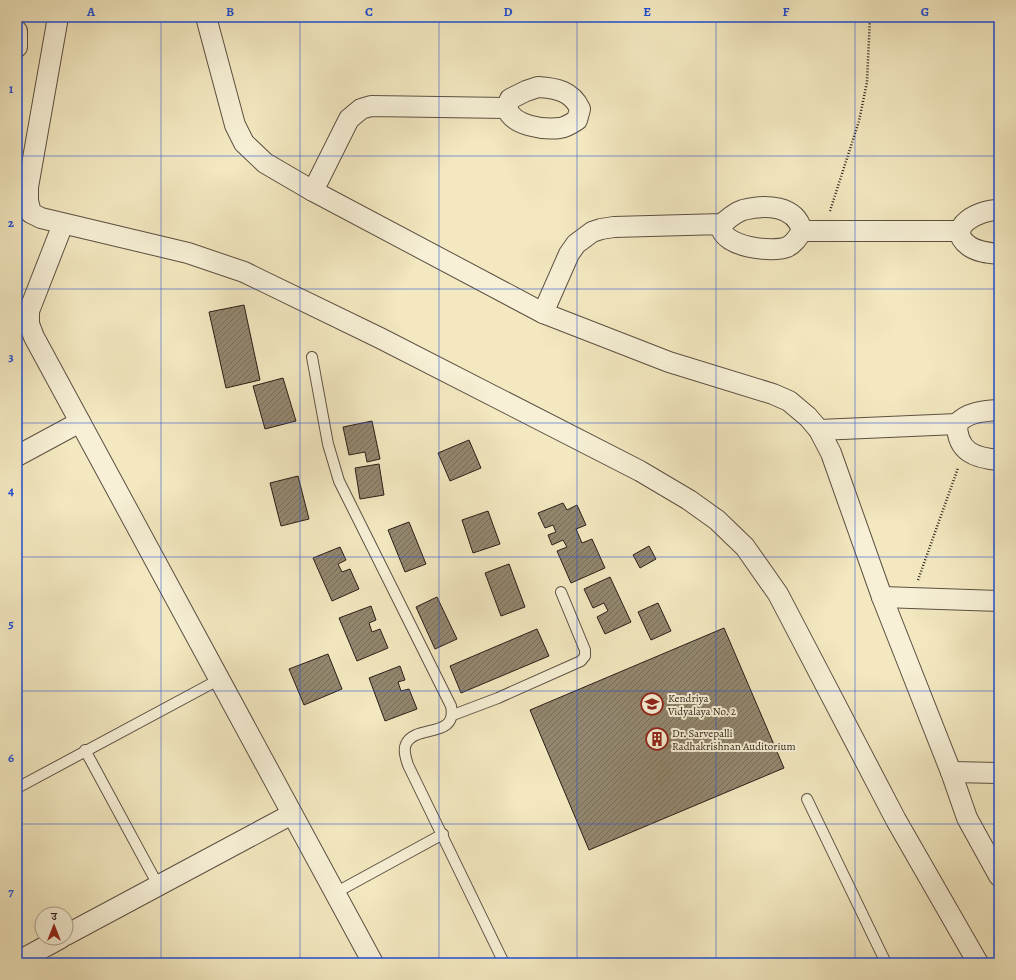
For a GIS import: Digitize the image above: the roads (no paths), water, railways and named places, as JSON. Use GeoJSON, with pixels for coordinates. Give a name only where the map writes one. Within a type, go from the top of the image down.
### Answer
{"type":"FeatureCollection","features":[{"type":"Feature","properties":{"kind":"street"},"geometry":{"type":"LineString","coordinates":[[58,17],[28,187],[28,201],[24,216],[41,218],[188,253],[244,272],[380,338],[640,471],[689,500],[717,520],[746,547],[778,594],[896,820],[978,963]]}},
{"type":"Feature","properties":{"kind":"street"},"geometry":{"type":"LineString","coordinates":[[206,17],[235,126],[244,143],[265,164],[543,313],[669,362],[772,394],[789,401],[819,430],[831,453],[882,597],[952,772],[967,818],[999,876]]}},
{"type":"Feature","properties":{"kind":"street"},"geometry":{"type":"LineString","coordinates":[[17,31],[17,47]]}},
{"type":"Feature","properties":{"kind":"street"},"geometry":{"type":"LineString","coordinates":[[313,191],[349,119],[361,109],[371,106],[507,108]]}},
{"type":"Feature","properties":{"kind":"street"},"geometry":{"type":"LineString","coordinates":[[543,313],[569,254],[576,244],[592,232],[601,229],[614,227],[722,224],[732,216],[742,211],[772,208],[783,209],[796,217],[800,223],[802,232],[794,243],[787,247],[767,249],[743,245],[732,240],[723,233],[721,227],[722,224]]}},
{"type":"Feature","properties":{"kind":"street"},"geometry":{"type":"LineString","coordinates":[[999,210],[984,211],[975,215],[965,222],[960,231],[960,235],[969,246],[982,252],[999,254]]}},
{"type":"Feature","properties":{"kind":"street"},"geometry":{"type":"LineString","coordinates":[[63,224],[34,294],[29,311],[29,324],[34,338],[373,963]]}},
{"type":"Feature","properties":{"kind":"street"},"geometry":{"type":"LineString","coordinates":[[802,232],[960,231]]}},
{"type":"Feature","properties":{"kind":"street"},"geometry":{"type":"LineString","coordinates":[[819,430],[957,424],[963,417],[977,412],[999,410]]}},
{"type":"Feature","properties":{"kind":"street"},"geometry":{"type":"LineString","coordinates":[[17,456],[80,422]]}},
{"type":"Feature","properties":{"kind":"street"},"geometry":{"type":"LineString","coordinates":[[957,424],[959,442],[965,449],[974,455],[999,460]]}},
{"type":"Feature","properties":{"kind":"street"},"geometry":{"type":"LineString","coordinates":[[882,597],[999,601]]}},
{"type":"Feature","properties":{"kind":"street"},"geometry":{"type":"LineString","coordinates":[[952,772],[999,773]]}},
{"type":"Feature","properties":{"kind":"street"},"geometry":{"type":"LineString","coordinates":[[74,931],[292,814]]}},
{"type":"Feature","properties":{"kind":"street"},"geometry":{"type":"LineString","coordinates":[[17,962],[46,946]]}},
{"type":"Feature","properties":{"kind":"lane"},"geometry":{"type":"LineString","coordinates":[[312,357],[328,444],[339,481],[451,706],[453,715],[450,722],[411,738],[406,744],[405,752],[415,780],[443,834],[504,963]]}},
{"type":"Feature","properties":{"kind":"lane"},"geometry":{"type":"LineString","coordinates":[[453,715],[518,689],[581,661],[585,656],[585,650],[561,592]]}},
{"type":"Feature","properties":{"kind":"lane"},"geometry":{"type":"LineString","coordinates":[[17,788],[85,750],[220,679]]}},
{"type":"Feature","properties":{"kind":"lane"},"geometry":{"type":"LineString","coordinates":[[85,750],[158,885]]}},
{"type":"Feature","properties":{"kind":"lane"},"geometry":{"type":"LineString","coordinates":[[808,799],[886,963]]}},
{"type":"Feature","properties":{"kind":"lane"},"geometry":{"type":"LineString","coordinates":[[335,893],[443,834]]}},
{"type":"Feature","properties":{"kind":"place","name":"Kendriya Vidyalaya No. 2"},"geometry":{"type":"Point","coordinates":[652,704]}},
{"type":"Feature","properties":{"kind":"place","name":"Dr. Sarvepalli Radhakrishnan Auditorium"},"geometry":{"type":"Point","coordinates":[657,739]}}]}
